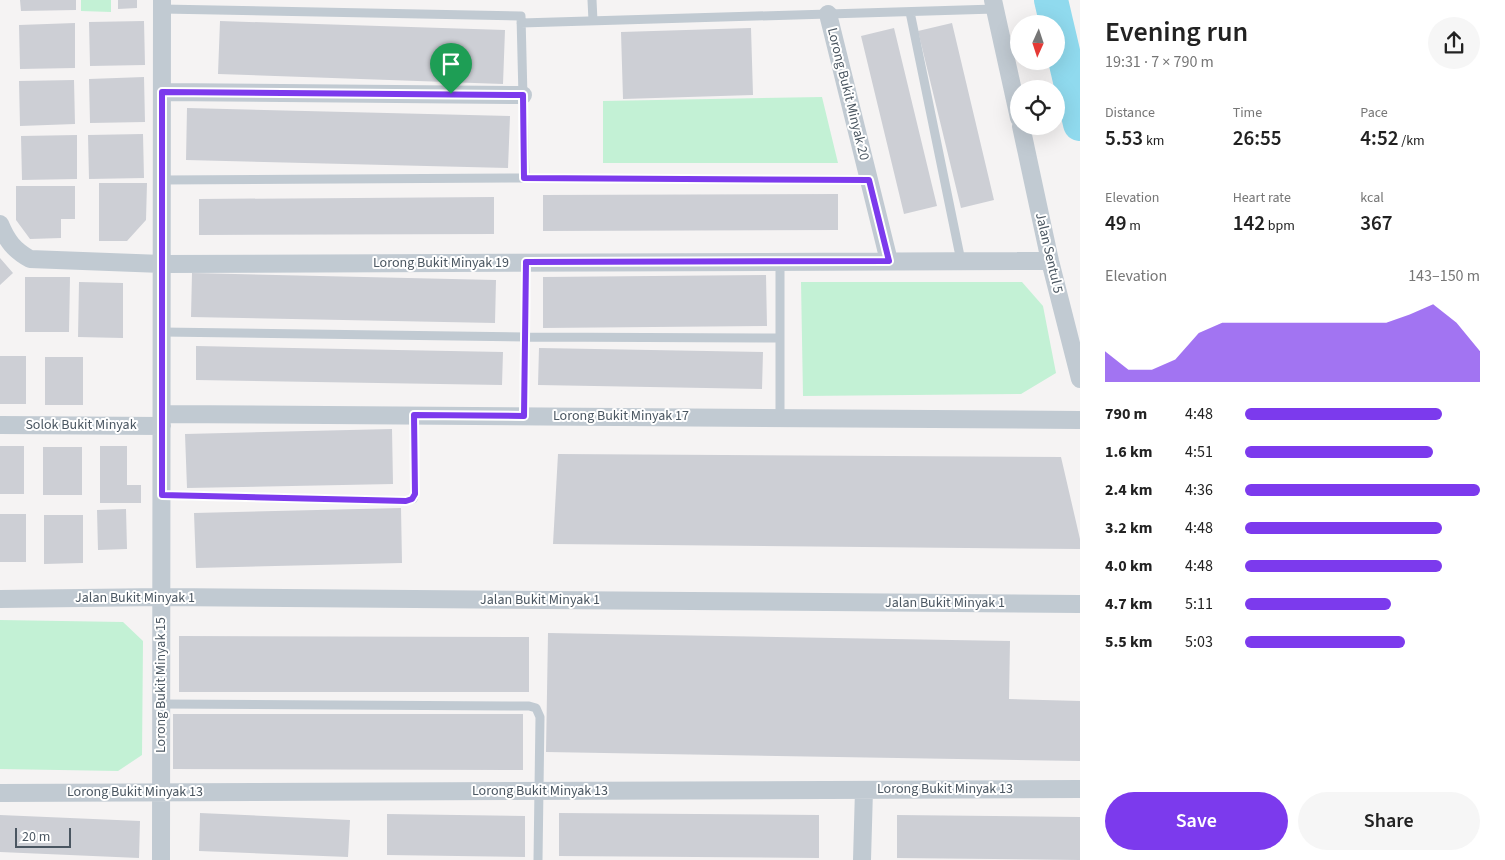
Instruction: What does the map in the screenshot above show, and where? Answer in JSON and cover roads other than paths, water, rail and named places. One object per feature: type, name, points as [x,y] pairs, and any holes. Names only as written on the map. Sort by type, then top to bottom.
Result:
[{"type":"street","name":"Lorong Bukit Minyak 15","points":[[161,860],[162,5]]},
{"type":"street","points":[[994,5],[1011,80]]},
{"type":"street","name":"Lorong Bukit Minyak 20","points":[[828,14],[889,261]]},
{"type":"street","points":[[162,92],[523,95]]},
{"type":"street","name":"Jalan Sentul 5","points":[[1023,135],[1050,261],[1080,378]]},
{"type":"street","name":"Lorong Bukit Minyak 19","points":[[0,224],[6,238],[16,251],[30,259],[162,264],[1050,261]]},
{"type":"street","name":"Lorong Bukit Minyak 17","points":[[162,420],[414,415],[1080,420]]},
{"type":"street","name":"Solok Bukit Minyak","points":[[0,425],[162,420]]},
{"type":"street","name":"Jalan Bukit Minyak 1","points":[[0,600],[162,597],[1080,604]]},
{"type":"street","name":"Lorong Bukit Minyak 13","points":[[0,792],[1080,789]]},
{"type":"street","points":[[862,860],[864,790]]},
{"type":"lane","points":[[592,0],[593,21]]},
{"type":"lane","points":[[162,5],[521,16],[524,178]]},
{"type":"lane","points":[[521,23],[910,12],[994,5]]},
{"type":"lane","points":[[910,12],[961,261]]},
{"type":"lane","points":[[162,180],[524,178],[869,180]]},
{"type":"lane","points":[[524,416],[526,262]]},
{"type":"lane","points":[[780,262],[780,417]]},
{"type":"lane","points":[[162,332],[526,338],[780,338]]},
{"type":"lane","points":[[162,495],[406,501],[412,499],[415,494],[414,415]]},
{"type":"lane","points":[[162,704],[529,706],[536,708],[540,717],[538,860]]},
{"type":"waterway","points":[[1051,0],[1080,124]]}]
